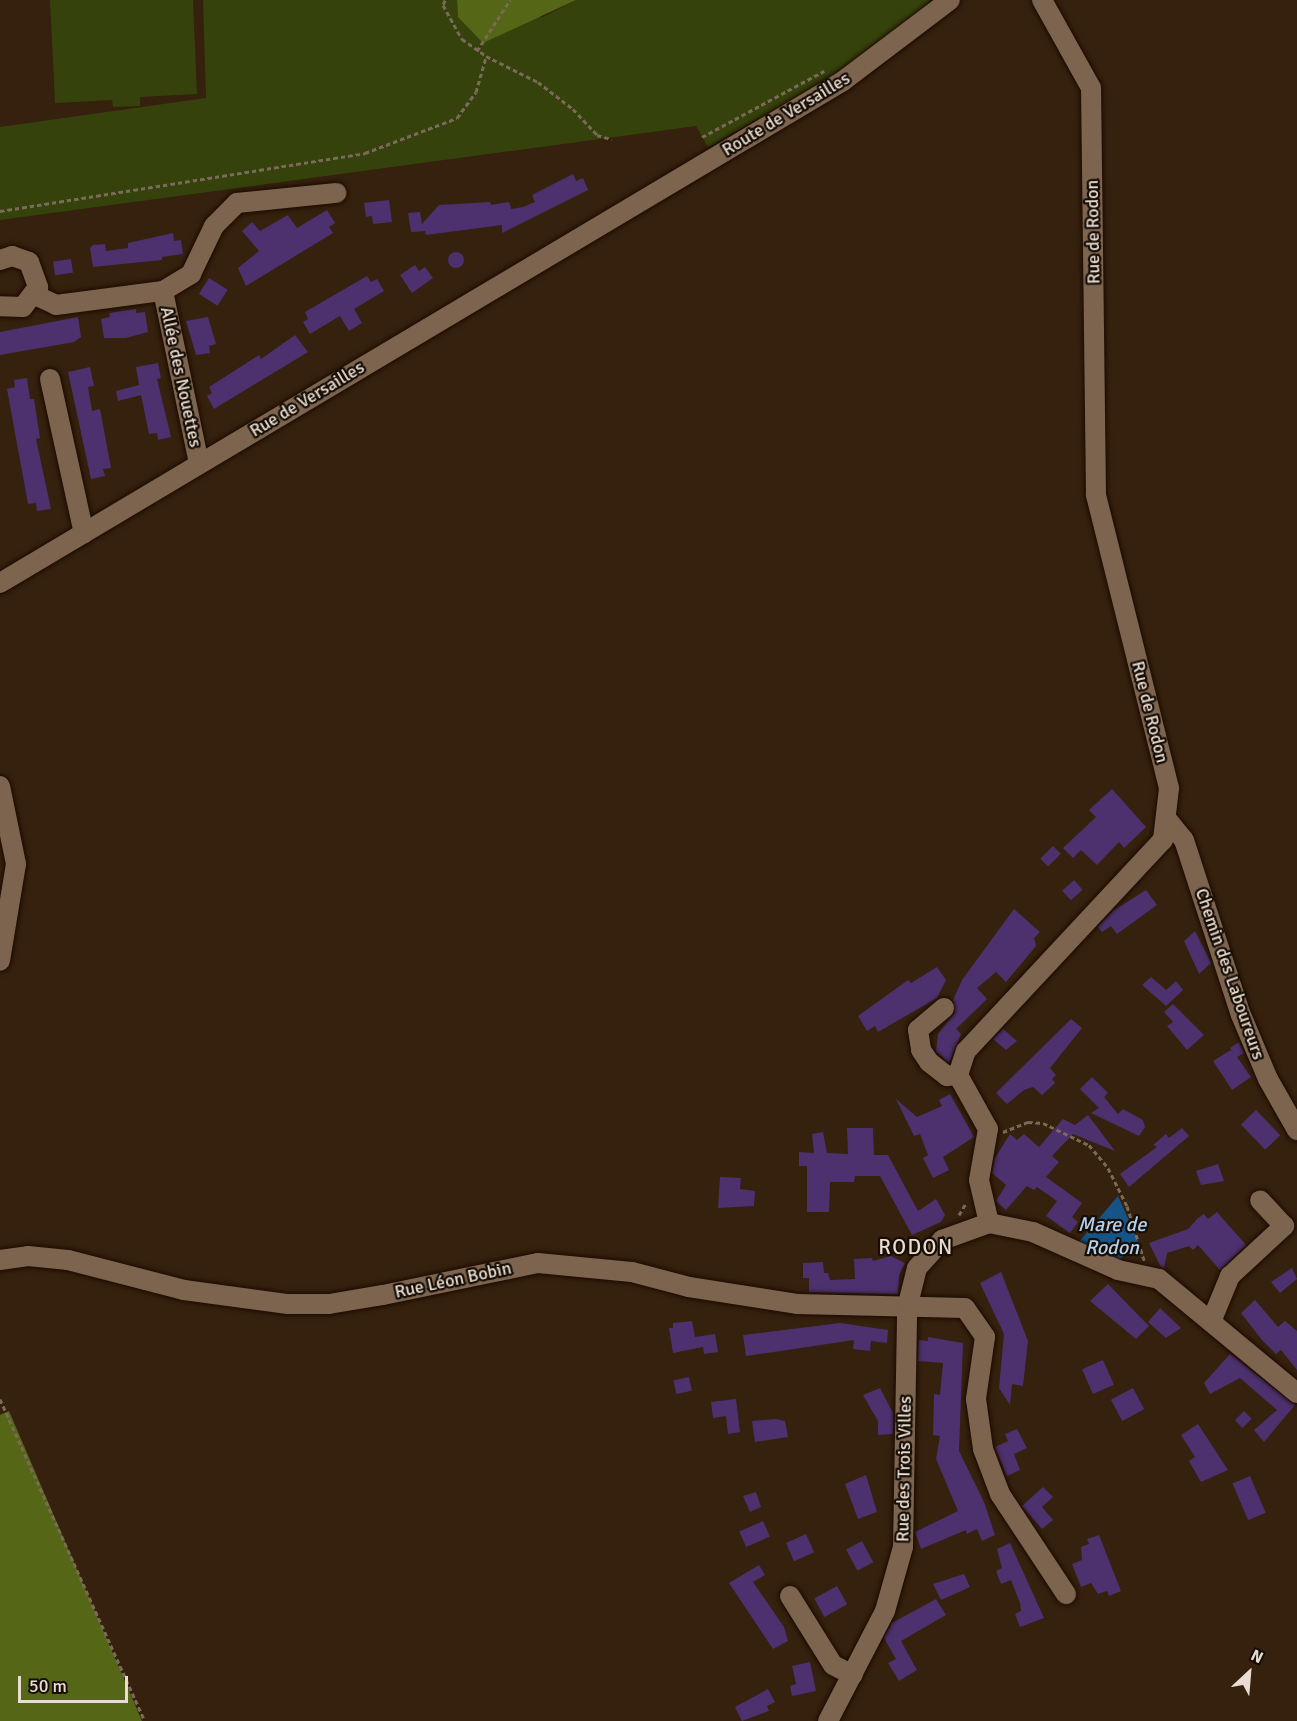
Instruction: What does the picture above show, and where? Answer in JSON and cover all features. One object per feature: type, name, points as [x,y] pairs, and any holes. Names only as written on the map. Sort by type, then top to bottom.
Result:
[{"type":"street","name":"Route de Versailles","points":[[615,217],[843,81],[950,0]]},
{"type":"street","name":"Rue de Rodon","points":[[958,1075],[966,1052],[1163,840],[1169,788],[1096,495],[1091,88],[1042,0]]},
{"type":"street","points":[[35,295],[56,305],[164,291],[191,274],[214,226],[237,203],[336,193]]},
{"type":"street","name":"Rue de Versailles","points":[[0,583],[615,217]]},
{"type":"street","points":[[0,260],[12,256],[29,262],[38,278],[35,295],[23,306],[0,306]]},
{"type":"street","name":"Allée des Nouettes","points":[[164,291],[199,463]]},
{"type":"street","points":[[50,379],[84,533]]},
{"type":"street","points":[[1,798],[16,864],[1,950]]},
{"type":"street","name":"Chemin des Laboureurs","points":[[1166,818],[1184,840],[1241,1015],[1268,1079],[1297,1130]]},
{"type":"street","points":[[944,1008],[918,1030],[921,1050],[929,1062],[947,1076],[958,1075],[988,1129],[979,1180],[989,1223]]},
{"type":"street","points":[[1211,1322],[1230,1276],[1284,1226],[1260,1200]]},
{"type":"street","points":[[907,1308],[917,1268],[946,1239],[989,1223],[1034,1232],[1118,1270],[1159,1279],[1297,1393]]},
{"type":"street","name":"Rue Léon Bobin","points":[[0,1260],[28,1256],[68,1260],[184,1290],[288,1304],[329,1304],[538,1263],[632,1272],[689,1287],[797,1304],[964,1308],[986,1337],[976,1399],[983,1449],[1000,1494],[1066,1594]]},
{"type":"street","name":"Rue des Trois Villes","points":[[828,1721],[885,1611],[903,1547],[907,1308]]},
{"type":"street","points":[[790,1596],[833,1665],[853,1675]]},
{"type":"path","points":[[445,0],[443,4],[462,39],[477,51],[538,82],[573,109],[597,135],[611,139]]},
{"type":"path","points":[[477,51],[510,0]]},
{"type":"path","points":[[0,211],[365,153],[457,118],[476,92],[486,56]]},
{"type":"path","points":[[702,137],[828,69]]},
{"type":"path","points":[[988,1138],[1028,1122],[1043,1123],[1089,1145],[1098,1154],[1127,1206],[1144,1258],[1144,1276]]},
{"type":"path","points":[[946,1239],[979,1180]]},
{"type":"path","points":[[0,1399],[145,1721]]},
{"type":"green space","points":[[50,0],[193,0],[197,94],[140,97],[140,106],[113,107],[112,100],[55,103]]},
{"type":"green space","points":[[203,0],[457,0],[458,17],[543,17],[576,0],[931,0],[864,59],[708,147],[696,126],[0,220],[0,127],[206,98]]},
{"type":"green space","points":[[457,0],[576,0],[483,43],[458,17]]},
{"type":"green space","points":[[9,1411],[142,1721],[0,1721],[0,1415]]},
{"type":"water","name":"Mare de Rodon","points":[[1118,1196],[1139,1243],[1117,1262],[1078,1243]]},
{"type":"building","points":[[573,174],[576,181],[583,178],[588,190],[502,233],[502,225],[426,235],[425,231],[411,232],[408,213],[420,212],[422,224],[439,205],[490,202],[491,205],[509,202],[511,209],[523,207],[535,202],[532,195]]},
{"type":"building","points":[[389,200],[392,222],[373,224],[372,216],[366,217],[364,203]]},
{"type":"building","points":[[327,210],[335,223],[329,227],[333,233],[246,286],[238,268],[259,251],[242,231],[252,222],[260,231],[288,215],[297,228]]},
{"type":"building","points":[[173,233],[174,241],[181,240],[183,254],[162,257],[162,260],[93,267],[90,248],[93,245],[105,244],[106,251],[128,248],[128,243]]},
{"type":"building","points":[[456,252],[462,254],[464,260],[462,266],[456,268],[450,266],[448,260],[450,254]]},
{"type":"building","points":[[71,259],[73,273],[55,275],[53,262]]},
{"type":"building","points":[[415,265],[419,271],[425,267],[433,278],[412,293],[400,275]]},
{"type":"building","points":[[367,276],[371,282],[377,279],[384,291],[354,309],[362,323],[349,331],[340,316],[310,334],[303,322],[308,319],[305,312]]},
{"type":"building","points":[[209,278],[228,290],[218,306],[199,294]]},
{"type":"building","points":[[136,309],[136,313],[145,312],[148,332],[126,338],[104,338],[101,319],[110,317],[109,313]]},
{"type":"building","points":[[78,317],[81,337],[74,342],[0,355],[0,332]]},
{"type":"building","points":[[208,317],[216,344],[209,346],[210,353],[196,355],[186,321]]},
{"type":"building","points":[[295,335],[308,352],[214,409],[207,396],[212,393],[209,387],[259,355],[261,359]]},
{"type":"building","points":[[158,363],[161,378],[157,379],[171,437],[158,440],[157,433],[149,434],[141,395],[118,401],[116,391],[139,385],[136,367]]},
{"type":"building","points":[[90,367],[94,386],[88,387],[92,411],[100,409],[111,468],[103,469],[105,476],[91,479],[68,372]]},
{"type":"building","points":[[27,378],[30,399],[34,399],[40,438],[36,439],[51,509],[37,511],[36,503],[28,504],[7,389],[15,387],[14,380]]},
{"type":"building","points":[[1112,789],[1146,827],[1124,848],[1119,842],[1097,865],[1081,850],[1073,858],[1063,848],[1096,817],[1089,810]]},
{"type":"building","points":[[1053,846],[1061,854],[1048,867],[1040,859]]},
{"type":"building","points":[[1074,880],[1083,890],[1071,900],[1062,891]]},
{"type":"building","points":[[1146,890],[1157,905],[1117,934],[1111,926],[1102,932],[1098,927],[1113,911]]},
{"type":"building","points":[[1014,909],[1040,932],[1034,938],[1036,946],[1006,982],[996,972],[977,988],[987,999],[956,1029],[961,1034],[949,1063],[936,1051],[938,1034],[955,1013],[953,1000],[962,980]]},
{"type":"building","points":[[1195,931],[1211,963],[1199,974],[1184,941]]},
{"type":"building","points":[[937,967],[946,980],[937,998],[878,1032],[875,1026],[867,1031],[858,1016],[908,980],[911,983]]},
{"type":"building","points":[[1151,977],[1166,990],[1176,981],[1183,990],[1166,1006],[1142,985]]},
{"type":"building","points":[[1173,1004],[1204,1035],[1187,1050],[1167,1026],[1173,1022],[1164,1012]]},
{"type":"building","points":[[1071,1019],[1082,1028],[1050,1068],[1056,1075],[1052,1079],[1055,1083],[1042,1095],[1033,1087],[1024,1090],[1007,1104],[996,1093]]},
{"type":"building","points":[[1003,1029],[1017,1041],[1006,1050],[993,1039]]},
{"type":"building","points":[[1239,1042],[1244,1053],[1237,1057],[1251,1077],[1232,1090],[1213,1061],[1231,1050],[1234,1054],[1230,1048]]},
{"type":"building","points":[[1092,1077],[1108,1093],[1104,1097],[1118,1114],[1123,1109],[1143,1120],[1145,1127],[1139,1136],[1091,1113],[1099,1108],[1080,1089]]},
{"type":"building","points":[[950,1094],[974,1137],[943,1157],[949,1170],[933,1178],[923,1158],[928,1155],[920,1134],[914,1136],[896,1099],[917,1117],[942,1106],[939,1100]]},
{"type":"building","points":[[1256,1110],[1280,1135],[1265,1150],[1241,1125]]},
{"type":"building","points":[[1088,1115],[1115,1151],[1073,1134],[1052,1156],[1059,1162],[1046,1177],[1082,1203],[1072,1217],[1078,1222],[1070,1233],[1046,1216],[1057,1201],[1037,1187],[1034,1190],[1027,1186],[1006,1210],[996,1201],[1006,1185],[992,1173],[995,1158],[1010,1134],[1017,1140],[1024,1134],[1039,1147],[1063,1119],[1075,1125]]},
{"type":"building","points":[[847,1128],[873,1128],[874,1155],[888,1155],[918,1211],[936,1199],[945,1215],[941,1222],[912,1235],[880,1176],[855,1176],[854,1182],[830,1182],[829,1212],[807,1212],[807,1166],[799,1166],[799,1152],[814,1153],[812,1134],[823,1132],[827,1153],[848,1154]]},
{"type":"building","points":[[1182,1128],[1189,1136],[1129,1187],[1120,1174],[1157,1147],[1153,1145],[1166,1134],[1169,1138]]},
{"type":"building","points":[[1218,1164],[1224,1181],[1201,1185],[1196,1171]]},
{"type":"building","points":[[720,1177],[741,1178],[740,1189],[755,1191],[754,1206],[718,1208]]},
{"type":"building","points":[[1217,1212],[1246,1245],[1220,1270],[1198,1245],[1193,1250],[1189,1246],[1167,1253],[1164,1268],[1161,1267],[1149,1243],[1188,1229],[1204,1214],[1208,1219]]},
{"type":"building","points":[[891,1256],[905,1263],[899,1275],[898,1294],[809,1292],[809,1278],[803,1278],[803,1263],[823,1262],[824,1273],[828,1273],[830,1280],[855,1279],[854,1259],[872,1258],[873,1261]]},
{"type":"building","points":[[1292,1268],[1297,1279],[1280,1293],[1271,1282]]},
{"type":"building","points":[[1001,1272],[1028,1341],[1023,1386],[1012,1384],[1010,1405],[999,1388],[1004,1334],[980,1283]]},
{"type":"building","points":[[1108,1284],[1149,1326],[1136,1339],[1090,1301]]},
{"type":"building","points":[[1255,1300],[1278,1327],[1285,1321],[1297,1331],[1297,1370],[1281,1350],[1276,1354],[1262,1340],[1241,1313]]},
{"type":"building","points":[[1160,1308],[1181,1328],[1166,1338],[1148,1322]]},
{"type":"building","points":[[692,1321],[695,1337],[715,1334],[718,1352],[704,1354],[703,1347],[673,1353],[669,1328],[673,1328],[673,1323]]},
{"type":"building","points":[[840,1323],[888,1330],[887,1343],[871,1341],[870,1351],[853,1349],[854,1340],[746,1356],[743,1335]]},
{"type":"building","points":[[928,1337],[963,1343],[959,1451],[984,1502],[995,1535],[982,1541],[977,1529],[967,1534],[966,1530],[921,1549],[915,1532],[958,1511],[936,1459],[940,1436],[933,1435],[934,1394],[940,1395],[943,1363],[918,1361],[919,1340],[928,1341]]},
{"type":"building","points":[[1230,1354],[1295,1405],[1264,1442],[1254,1430],[1277,1410],[1240,1378],[1210,1394],[1204,1383]]},
{"type":"building","points":[[1103,1360],[1114,1385],[1093,1394],[1082,1369]]},
{"type":"building","points":[[689,1377],[692,1391],[676,1394],[673,1380]]},
{"type":"building","points":[[880,1388],[893,1413],[893,1434],[878,1435],[878,1421],[863,1395]]},
{"type":"building","points":[[1133,1388],[1144,1409],[1122,1421],[1111,1400]]},
{"type":"building","points":[[736,1399],[740,1432],[728,1434],[726,1416],[713,1418],[711,1402]]},
{"type":"building","points":[[1244,1411],[1252,1419],[1243,1428],[1235,1420]]},
{"type":"building","points":[[776,1419],[785,1421],[788,1437],[755,1442],[752,1421]]},
{"type":"building","points":[[1198,1424],[1228,1470],[1201,1482],[1189,1461],[1195,1457],[1181,1435]]},
{"type":"building","points":[[1017,1429],[1027,1448],[1014,1454],[1020,1470],[1007,1476],[995,1447],[1008,1441],[1005,1434]]},
{"type":"building","points":[[866,1475],[877,1512],[858,1519],[845,1484]]},
{"type":"building","points":[[1250,1476],[1266,1513],[1248,1520],[1233,1483]]},
{"type":"building","points":[[1043,1487],[1053,1497],[1042,1507],[1053,1520],[1042,1529],[1022,1506]]},
{"type":"building","points":[[756,1492],[761,1507],[750,1512],[743,1496]]},
{"type":"building","points":[[763,1521],[770,1537],[746,1547],[739,1532]]},
{"type":"building","points":[[806,1534],[814,1552],[794,1561],[786,1543]]},
{"type":"building","points":[[1099,1535],[1121,1591],[1109,1596],[1107,1591],[1098,1594],[1091,1583],[1081,1587],[1072,1564],[1082,1560],[1081,1547],[1089,1544],[1087,1539]]},
{"type":"building","points":[[862,1541],[873,1562],[857,1571],[846,1549]]},
{"type":"building","points":[[1010,1543],[1044,1618],[1020,1627],[1015,1614],[1021,1611],[1020,1603],[1011,1580],[1001,1584],[996,1571],[1002,1568],[997,1549]]},
{"type":"building","points":[[759,1565],[765,1575],[753,1582],[784,1627],[788,1641],[773,1649],[729,1583]]},
{"type":"building","points":[[964,1574],[970,1587],[941,1600],[933,1584]]},
{"type":"building","points":[[837,1586],[847,1604],[824,1617],[814,1599]]},
{"type":"building","points":[[936,1599],[946,1615],[901,1641],[917,1670],[899,1681],[888,1663],[896,1659],[884,1638],[892,1623]]},
{"type":"building","points":[[810,1662],[816,1691],[792,1696],[790,1686],[796,1684],[792,1666]]},
{"type":"building","points":[[768,1689],[775,1702],[767,1706],[769,1711],[742,1721],[735,1707]]},
{"type":"district","name":"RODON","points":[[916,1247]]}]
